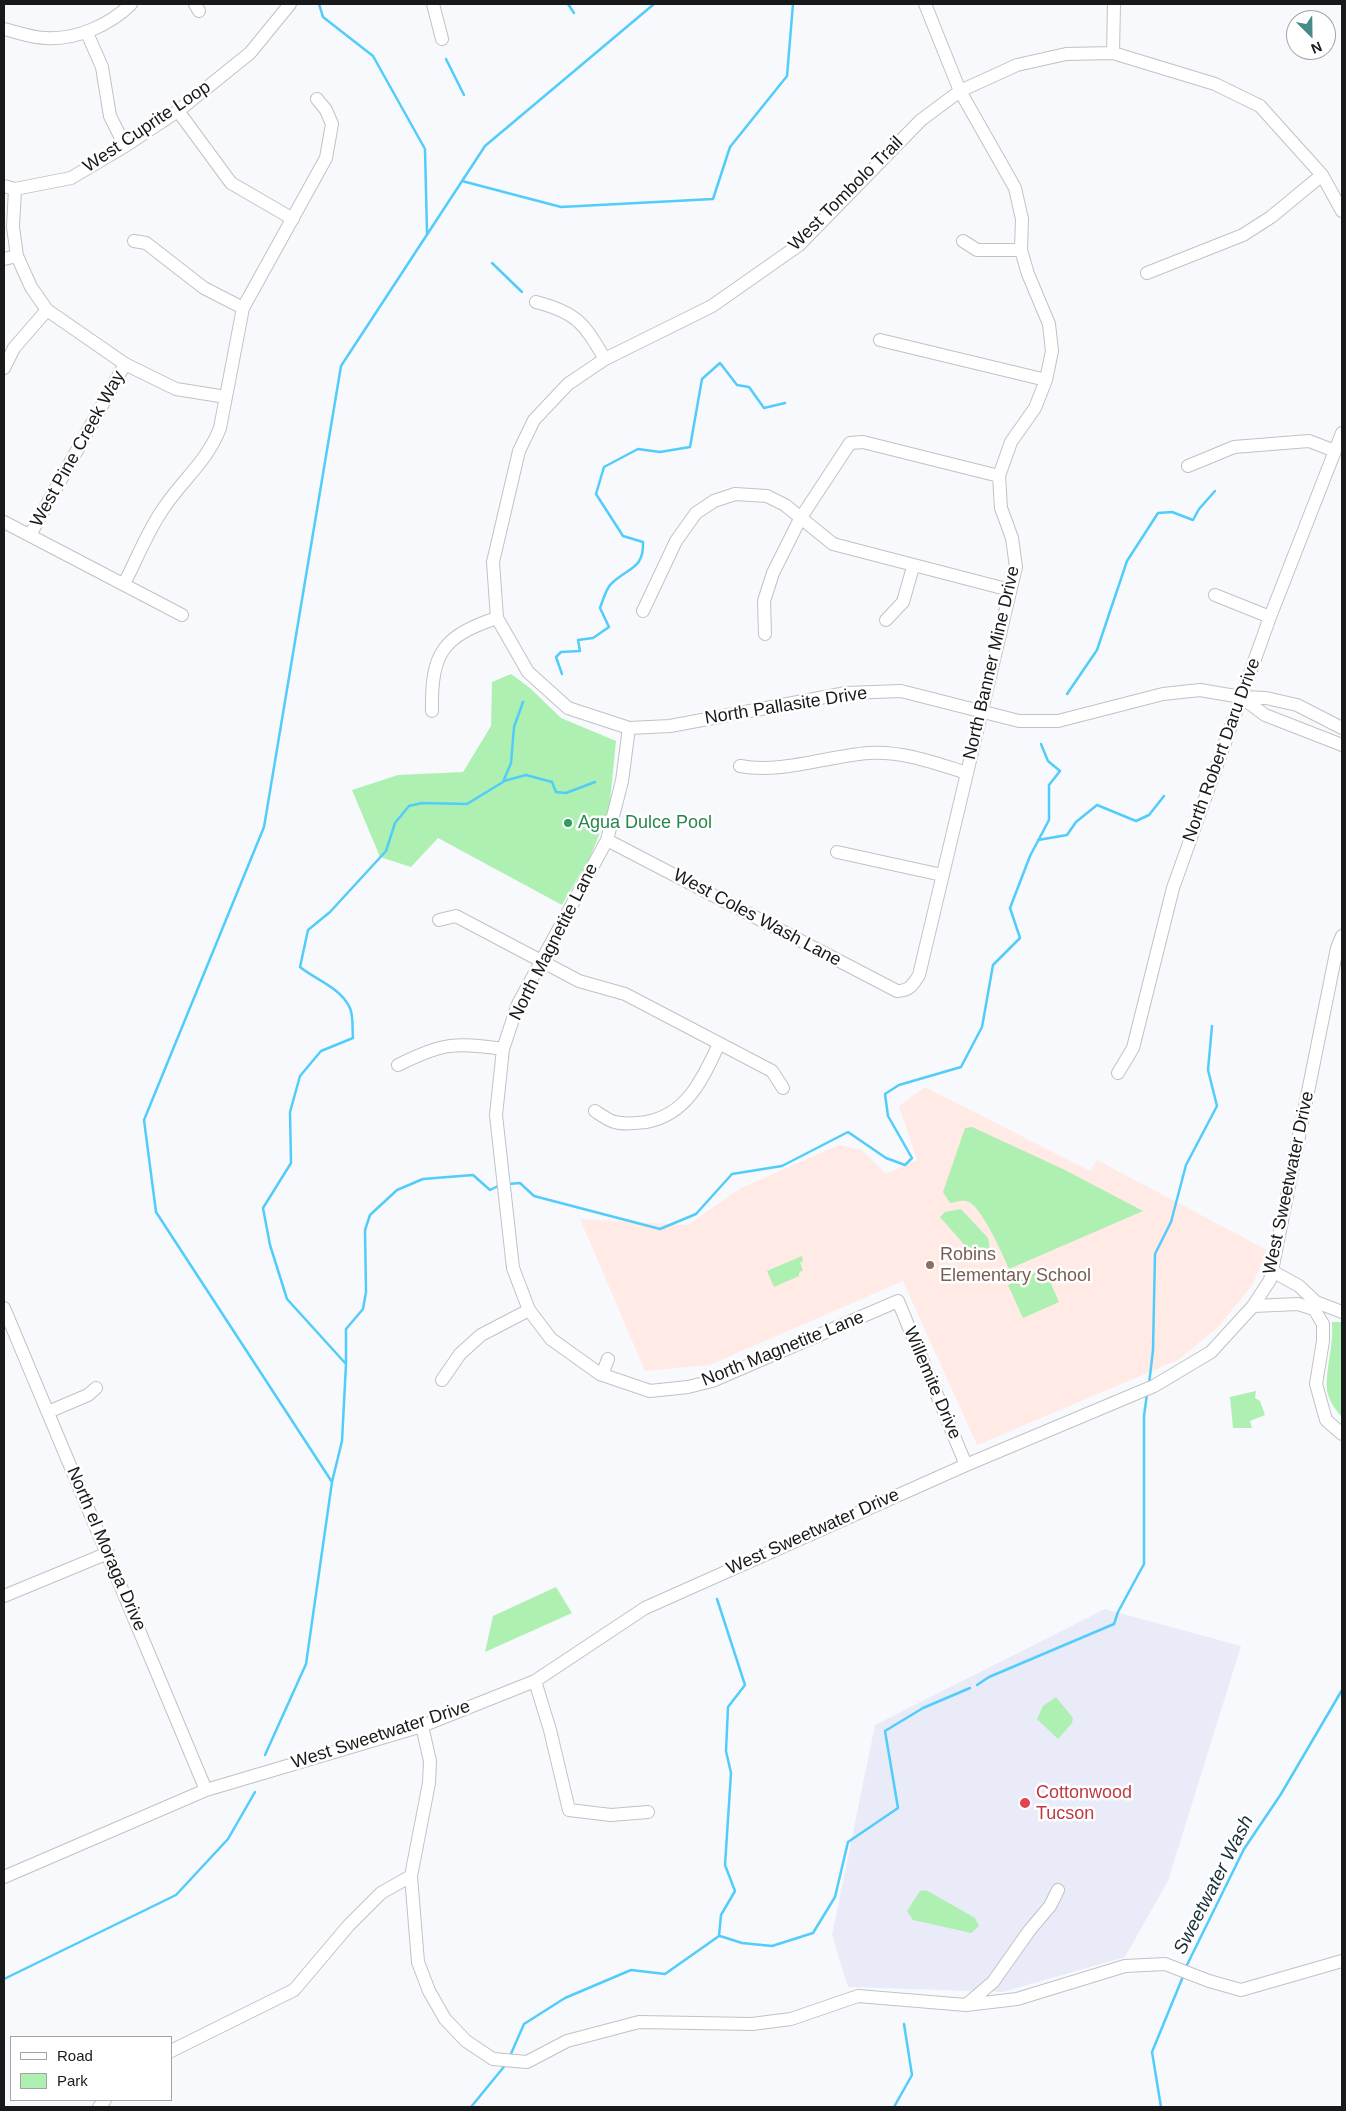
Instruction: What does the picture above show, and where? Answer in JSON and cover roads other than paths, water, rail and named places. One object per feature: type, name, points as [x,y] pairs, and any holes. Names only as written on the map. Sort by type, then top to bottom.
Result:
[{"type":"street","points":[[4,29],[46,39],[87,33],[106,23],[131,4]]},
{"type":"street","name":"West Cuprite Loop","points":[[9,188],[71,178],[125,146],[178,111],[250,53],[290,4]]},
{"type":"street","points":[[433,4],[442,39]]},
{"type":"street","name":"North Banner Mine Drive","points":[[909,992],[919,975],[1016,567],[1012,538],[1001,508],[999,476],[1011,442],[1035,408],[1046,380],[1052,351],[1049,324],[1021,250],[1022,219],[1015,188],[960,91],[925,4]]},
{"type":"street","points":[[1113,53],[1114,4]]},
{"type":"street","points":[[87,33],[102,67],[110,116],[125,146]]},
{"type":"street","name":"West Tombolo Trail","points":[[628,728],[568,708],[528,672],[497,618],[493,562],[519,451],[534,420],[568,384],[605,359],[712,306],[799,245],[921,120],[960,91],[1017,65],[1066,54],[1113,53],[1214,84],[1260,106],[1322,175]]},
{"type":"street","points":[[124,584],[162,509],[204,460],[214,444],[220,428],[243,308],[326,158],[332,124],[326,110],[317,99]]},
{"type":"street","points":[[178,111],[231,182],[292,219]]},
{"type":"street","points":[[1147,273],[1243,235],[1271,217],[1322,175],[1342,211]]},
{"type":"street","points":[[9,188],[17,256],[31,287],[47,310],[125,364],[176,389],[226,397]]},
{"type":"street","points":[[134,241],[146,243],[204,288],[243,308]]},
{"type":"street","points":[[963,241],[976,250],[1021,250]]},
{"type":"street","points":[[4,259],[17,256]]},
{"type":"street","points":[[536,302],[558,308],[584,326],[605,359]]},
{"type":"street","points":[[4,368],[14,348],[47,310]]},
{"type":"street","points":[[880,340],[1046,380]]},
{"type":"street","name":"West Pine Creek Way","points":[[30,534],[125,364]]},
{"type":"street","name":"North Robert Daru Drive","points":[[1118,1072],[1133,1048],[1173,888],[1270,617],[1342,433]]},
{"type":"street","points":[[1188,466],[1234,447],[1309,441],[1335,451]]},
{"type":"street","points":[[765,634],[764,602],[773,573],[800,519],[850,443],[863,442],[999,476]]},
{"type":"street","points":[[643,610],[676,541],[696,514],[714,501],[734,494],[767,496],[785,504],[800,519],[833,544],[913,567],[1010,590]]},
{"type":"street","points":[[4,522],[182,615]]},
{"type":"street","points":[[886,620],[903,602],[913,567]]},
{"type":"street","points":[[1215,595],[1270,617]]},
{"type":"street","points":[[432,711],[432,680],[436,662],[449,642],[471,626],[497,618]]},
{"type":"street","name":"North Pallasite Drive","points":[[628,728],[670,726],[846,693],[901,691],[1019,720],[1058,721],[1163,694],[1200,690],[1242,697],[1266,698],[1297,705],[1342,728]]},
{"type":"street","points":[[1242,697],[1265,715],[1342,745]]},
{"type":"street","name":"North Magnetite Lane","points":[[628,728],[622,782],[607,840],[518,1004],[503,1049],[496,1115],[513,1268],[529,1310],[552,1339],[586,1365],[602,1374],[650,1391],[688,1387],[712,1381],[898,1301]]},
{"type":"street","points":[[740,766],[760,770],[872,753],[912,756],[967,773]]},
{"type":"street","name":"West Coles Wash Lane","points":[[607,840],[897,991],[909,992]]},
{"type":"street","points":[[837,852],[942,875]]},
{"type":"street","points":[[438,920],[456,916],[579,981],[625,994],[772,1071],[783,1088]]},
{"type":"street","name":"West Sweetwater Drive","points":[[4,1877],[206,1790],[422,1726],[534,1681],[645,1608],[966,1466],[1154,1386],[1211,1352],[1253,1306],[1270,1280],[1337,948],[1342,936]]},
{"type":"street","points":[[398,1065],[432,1048],[464,1044],[503,1049]]},
{"type":"street","points":[[595,1111],[616,1122],[638,1123],[654,1120],[671,1112],[688,1100],[701,1082],[719,1044]]},
{"type":"street","points":[[1272,1271],[1299,1286],[1316,1302],[1342,1312]]},
{"type":"street","name":"Willemite Drive","points":[[898,1301],[966,1466]]},
{"type":"street","points":[[1253,1306],[1298,1304],[1314,1309],[1323,1324],[1323,1340],[1316,1384],[1326,1420],[1342,1434]]},
{"type":"street","name":"North el Moraga Drive","points":[[4,1308],[206,1790]]},
{"type":"street","points":[[442,1380],[460,1354],[481,1335],[529,1310]]},
{"type":"street","points":[[602,1374],[608,1359]]},
{"type":"street","points":[[48,1412],[88,1396],[96,1388]]},
{"type":"street","name":"North el Moraga Drive","points":[[4,1596],[108,1553]]},
{"type":"street","points":[[534,1681],[550,1730],[569,1810],[611,1815],[648,1812]]},
{"type":"street","points":[[422,1726],[430,1761],[429,1783],[411,1876],[418,1962],[429,1991],[445,2019],[466,2042],[493,2059],[527,2062],[566,2041],[639,2022],[752,2024],[791,2019],[858,1996],[966,2005],[1017,1999],[1125,1966],[1165,1964],[1209,1981],[1241,1990],[1342,1961]]},
{"type":"street","points":[[172,2051],[294,1990],[355,1918],[381,1893],[411,1876]]},
{"type":"street","points":[[966,2005],[993,1982],[1029,1931],[1050,1906],[1058,1890]]},
{"type":"waterway","points":[[319,4],[323,17],[373,56],[425,149],[427,233]]},
{"type":"waterway","points":[[568,4],[574,13]]},
{"type":"waterway","points":[[265,1755],[306,1664],[332,1482],[156,1212],[144,1120],[264,827],[341,366],[485,146],[654,4]]},
{"type":"waterway","points":[[462,181],[561,207],[713,199],[730,147],[787,76],[793,4]]},
{"type":"waterway","points":[[446,59],[464,95]]},
{"type":"waterway","points":[[492,263],[522,292]]},
{"type":"waterway","points":[[562,674],[556,657],[561,652],[580,651],[578,640],[593,638],[609,627],[600,608],[606,591],[612,583],[638,563],[643,551],[643,542],[623,536],[596,494],[604,467],[638,449],[660,452],[690,447],[702,379],[720,363],[737,385],[749,387],[764,408],[785,403]]},
{"type":"waterway","points":[[1067,694],[1097,650],[1127,561],[1158,513],[1172,512],[1193,520],[1199,509],[1215,491]]},
{"type":"waterway","points":[[332,1482],[342,1441],[346,1364],[287,1299],[270,1245],[263,1208],[291,1163],[290,1112],[300,1076],[321,1051],[353,1038],[352,1013],[345,999],[300,967],[308,930],[330,912],[386,851],[395,823],[409,806],[422,803],[467,804],[503,782],[511,763],[514,727],[523,702]]},
{"type":"waterway","points":[[508,1184],[520,1183],[534,1196],[660,1229],[696,1214],[732,1174],[782,1166],[848,1132],[886,1158],[905,1165],[912,1158],[888,1116],[885,1094],[899,1085],[961,1067],[982,1027],[993,965],[1020,938],[1010,908],[1030,856],[1049,820],[1049,785],[1060,771],[1048,761],[1041,744]]},
{"type":"waterway","points":[[504,781],[526,775],[552,782],[556,792],[566,793],[595,782]]},
{"type":"waterway","points":[[1038,840],[1067,835],[1076,822],[1097,805],[1136,821],[1149,815],[1164,796]]},
{"type":"waterway","points":[[1149,1384],[1153,1350],[1155,1254],[1171,1222],[1186,1165],[1217,1106],[1208,1070],[1212,1026]]},
{"type":"waterway","points":[[346,1364],[346,1329],[363,1309],[366,1292],[365,1230],[370,1215],[397,1190],[423,1179],[473,1175],[490,1190],[500,1185]]},
{"type":"waterway","points":[[977,1685],[989,1677],[1114,1624],[1118,1612],[1144,1564],[1144,1416],[1147,1394]]},
{"type":"waterway","points":[[510,2056],[524,2024],[565,1998],[631,1970],[665,1974],[719,1936],[721,1915],[735,1891],[725,1865],[731,1773],[726,1751],[728,1707],[745,1685],[717,1599]]},
{"type":"waterway","points":[[720,1936],[742,1943],[772,1946],[813,1933],[835,1897],[848,1842],[898,1808],[885,1731],[923,1708],[970,1688]]},
{"type":"waterway","name":"Sweetwater Wash","points":[[1186,1967],[1244,1849],[1281,1794],[1342,1690]]},
{"type":"waterway","points":[[4,1979],[176,1895],[228,1839],[255,1792]]},
{"type":"waterway","name":"Sweetwater Wash","points":[[1161,2107],[1152,2052],[1184,1974]]},
{"type":"waterway","points":[[894,2107],[912,2075],[904,2024]]},
{"type":"waterway","points":[[471,2107],[507,2063]]},
{"type":"place","name":"Agua Dulce Pool","points":[[568,823]]},
{"type":"place","name":"Robins Elementary School","points":[[930,1265]]},
{"type":"place","name":"Cottonwood Tucson","points":[[1025,1803]]}]
